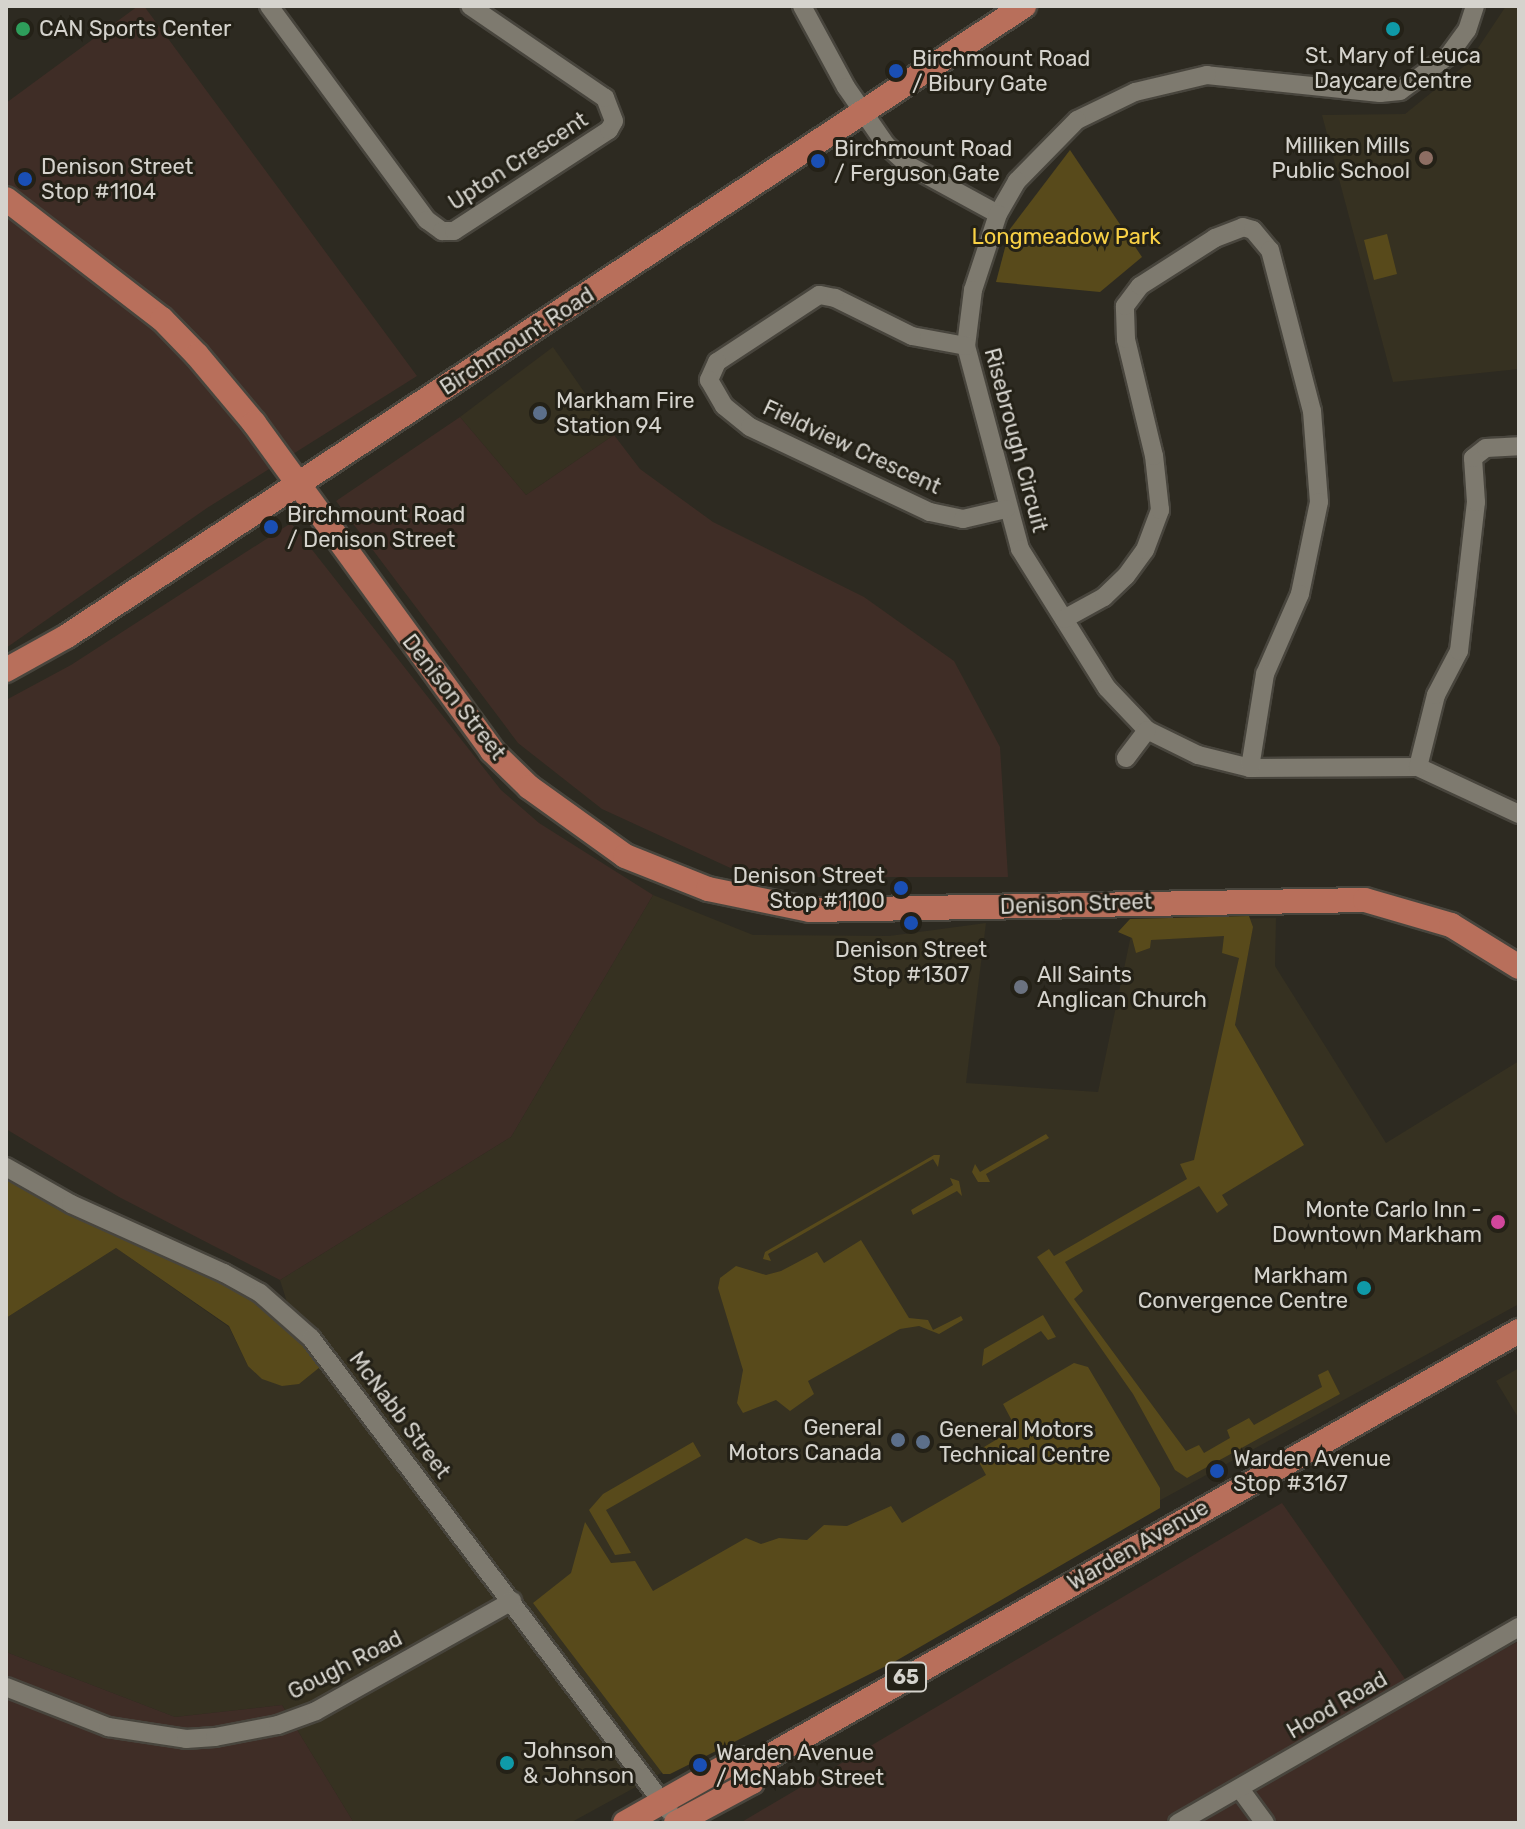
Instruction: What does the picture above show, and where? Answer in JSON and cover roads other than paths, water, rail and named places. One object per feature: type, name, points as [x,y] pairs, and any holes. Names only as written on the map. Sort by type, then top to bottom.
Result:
[{"type":"main road","name":"Birchmount Road","points":[[6,670],[54,645],[297,481],[1024,6]]},
{"type":"main road","name":"Denison Street","points":[[6,199],[162,319],[227,388],[492,751],[589,833],[664,874],[762,903],[833,911],[1300,897],[1365,900],[1451,925],[1519,967]]},
{"type":"main road","name":"Warden Avenue","points":[[625,1823],[673,1818],[752,1782],[759,1762],[1519,1331]]},
{"type":"street","name":"Upton Crescent","points":[[269,6],[427,220],[442,231],[454,231],[609,130],[614,121],[605,98],[470,6]]},
{"type":"street","points":[[802,6],[864,113],[908,165],[998,214]]},
{"type":"street","name":"Risebrough Circuit","points":[[1475,6],[1467,30],[1448,56],[1400,91],[1380,93],[1207,75],[1174,80],[1105,104],[1051,142],[1017,181],[998,214],[973,290],[966,346],[1006,509],[1020,549],[1107,688],[1147,730],[1198,755],[1250,768],[1394,763],[1418,767],[1519,814]]},
{"type":"street","points":[[1064,619],[1104,597],[1126,576],[1145,550],[1160,510],[1151,440],[1126,339],[1125,306],[1140,286],[1215,238],[1243,227],[1253,230],[1270,250],[1309,398],[1319,502],[1300,594],[1265,674],[1250,768]]},
{"type":"street","name":"Fieldview Crescent","points":[[966,346],[912,336],[835,298],[819,295],[717,362],[709,380],[724,406],[750,427],[930,512],[963,519],[1006,509]]},
{"type":"street","points":[[1418,767],[1436,695],[1459,651],[1476,502],[1473,458],[1486,448],[1519,446]]},
{"type":"street","points":[[1126,758],[1147,730]]},
{"type":"street","name":"McNabb Street","points":[[6,1167],[71,1204],[224,1273],[283,1312],[336,1370],[673,1818]]},
{"type":"street","name":"Gough Road","points":[[6,1687],[108,1727],[181,1738],[215,1737],[278,1725],[316,1711],[512,1601]]},
{"type":"street","name":"Hood Road","points":[[1178,1823],[1519,1627]]},
{"type":"street","points":[[1240,1789],[1265,1823]]},
{"type":"place","name":"CAN Sports Center","points":[[23,29]]},
{"type":"place","name":"St. Mary of Leuca Daycare Centre","points":[[1393,29]]},
{"type":"place","name":"Birchmount Road / Bibury Gate","points":[[896,71]]},
{"type":"place","name":"Milliken Mills Public School","points":[[1426,158]]},
{"type":"place","name":"Birchmount Road / Ferguson Gate","points":[[818,161]]},
{"type":"place","name":"Denison Street Stop #1104","points":[[25,179]]},
{"type":"place","name":"Markham Fire Station 94","points":[[540,413]]},
{"type":"place","name":"Birchmount Road / Denison Street","points":[[271,527]]},
{"type":"place","name":"Denison Street Stop #1100","points":[[901,888]]},
{"type":"place","name":"Denison Street Stop #1307","points":[[911,923]]},
{"type":"place","name":"All Saints Anglican Church","points":[[1021,987]]},
{"type":"place","name":"Monte Carlo Inn - Downtown Markham","points":[[1498,1222]]},
{"type":"place","name":"Markham Convergence Centre","points":[[1364,1288]]},
{"type":"place","name":"General Motors Canada","points":[[898,1440]]},
{"type":"place","name":"General Motors Technical Centre","points":[[923,1442]]},
{"type":"place","name":"Warden Avenue Stop #3167","points":[[1217,1471]]},
{"type":"place","name":"Johnson & Johnson","points":[[507,1763]]},
{"type":"place","name":"Warden Avenue / McNabb Street","points":[[700,1765]]},
{"type":"park label","name":"Longmeadow Park","points":[[1066,237]]}]
